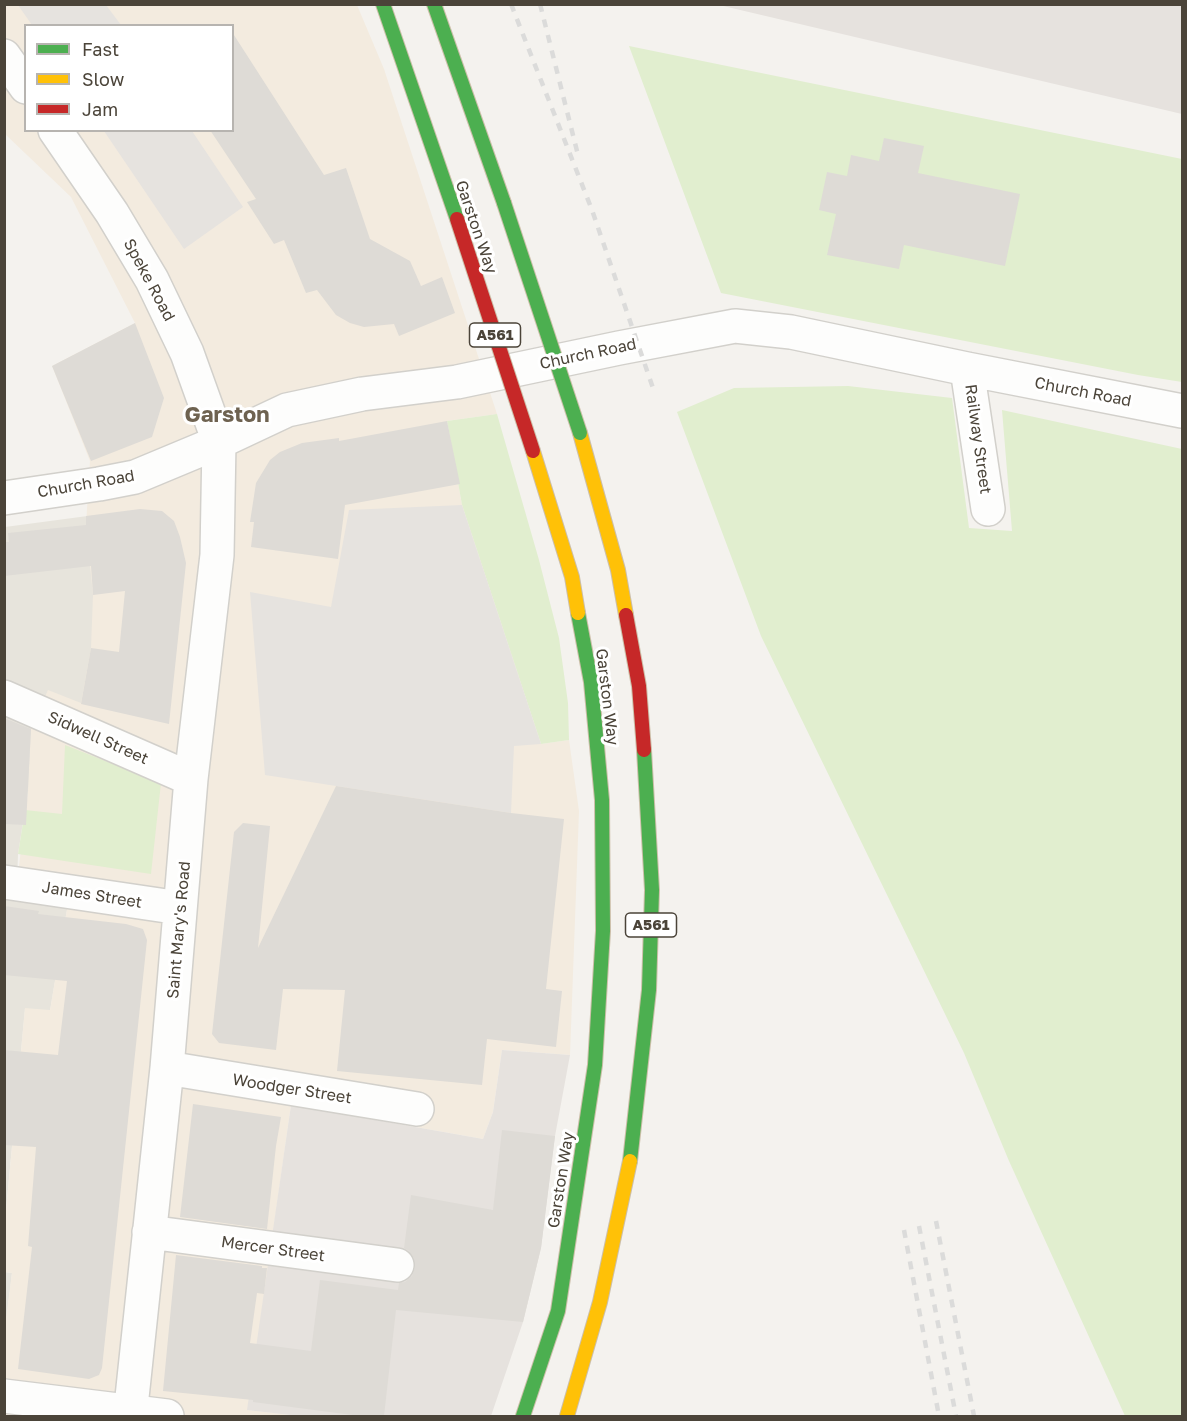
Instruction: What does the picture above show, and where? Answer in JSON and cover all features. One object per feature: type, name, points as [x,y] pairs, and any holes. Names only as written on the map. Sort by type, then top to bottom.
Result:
[{"type":"highway","name":"Garston Way","points":[[382,4],[457,219],[533,450],[572,577],[591,682],[602,800],[603,931],[595,1065],[558,1311],[523,1416]]},
{"type":"highway","name":"Garston Way","points":[[434,4],[504,203],[580,433],[618,570],[639,686],[648,792],[652,890],[649,990],[633,1149],[600,1302],[567,1416]]},
{"type":"street","points":[[4,56],[24,84]]},
{"type":"street","name":"Speke Road","points":[[57,132],[112,213],[152,280],[187,353],[219,442]]},
{"type":"street","name":"Church Road","points":[[4,498],[135,477],[219,442],[287,410],[362,394],[457,382],[735,326],[791,332],[1182,411]]},
{"type":"street","name":"Railway Street","points":[[967,369],[988,509]]},
{"type":"street","name":"Saint Mary's Road","points":[[130,1414],[167,1068],[191,779],[217,555],[219,442]]},
{"type":"street","name":"Sidwell Street","points":[[4,697],[191,779]]},
{"type":"street","name":"James Street","points":[[4,882],[180,908]]},
{"type":"street","name":"Woodger Street","points":[[167,1068],[417,1109]]},
{"type":"street","name":"Mercer Street","points":[[149,1232],[397,1266]]},
{"type":"street","points":[[4,1396],[130,1414],[167,1416]]},
{"type":"shaded area","points":[[5,5],[357,5],[384,69],[497,414],[447,421],[462,505],[541,744],[569,740],[579,811],[570,1055],[502,1050],[493,1112],[483,1139],[291,1105],[248,1410],[299,1416],[5,1416],[4,1333],[12,1273],[5,1272],[5,1221],[25,1008],[50,1010],[70,892],[17,883],[28,791],[31,727],[48,690],[81,703],[91,648],[93,595],[86,525],[90,461],[52,366],[135,323],[71,197],[5,134]]},
{"type":"shaded area","points":[[18,5],[106,5],[120,24],[31,24]]},
{"type":"shaded area","points":[[719,5],[1182,5],[1182,114]]},
{"type":"shaded area","points":[[105,132],[193,132],[243,207],[184,249]]},
{"type":"shaded area","points":[[462,505],[541,744],[514,746],[511,813],[265,775],[250,592],[331,607],[349,510]]},
{"type":"shaded area","points":[[140,509],[186,563],[28,791],[18,854],[17,883],[70,892],[50,1011],[25,1009],[5,1221],[5,527]]},
{"type":"shaded area","points":[[502,1050],[570,1055],[555,1136],[541,1248],[523,1322],[491,1416],[299,1416],[247,1410],[291,1105],[483,1139],[493,1112]]},
{"type":"shaded area","points":[[5,1272],[12,1273],[5,1333]]},
{"type":"green space","points":[[629,46],[1182,159],[1182,382],[721,293]]},
{"type":"green space","points":[[848,386],[952,398],[969,528],[1012,531],[1002,410],[1182,449],[1182,1416],[1125,1416],[1009,1161],[964,1053],[761,636],[677,412],[734,388]]},
{"type":"green space","points":[[497,414],[559,638],[568,703],[569,740],[541,744],[462,505],[447,421]]},
{"type":"green space","points":[[65,745],[161,783],[151,874],[18,854],[25,810],[62,814]]},
{"type":"building","points":[[234,35],[324,175],[346,168],[370,239],[410,261],[421,286],[442,277],[455,313],[399,336],[394,324],[364,327],[350,323],[336,315],[317,290],[306,293],[284,240],[274,244],[247,202],[256,199],[211,132],[234,132]]},
{"type":"building","points":[[884,138],[924,146],[918,173],[1020,194],[1005,266],[904,245],[899,269],[827,255],[836,214],[819,210],[827,172],[847,176],[851,155],[879,161]]},
{"type":"building","points":[[135,323],[164,398],[152,437],[91,461],[52,366]]},
{"type":"building","points":[[447,421],[460,484],[345,505],[338,559],[251,547],[254,522],[250,522],[256,483],[270,460],[280,452],[302,443],[339,438],[339,441]]},
{"type":"building","points":[[140,509],[162,511],[174,521],[186,563],[169,724],[81,704],[91,648],[119,652],[125,591],[93,595],[91,566],[4,576],[4,542],[9,542],[8,533],[86,525],[86,516]]},
{"type":"building","points":[[4,718],[31,729],[26,825],[4,824]]},
{"type":"building","points":[[336,786],[564,819],[546,989],[562,991],[556,1047],[487,1039],[482,1085],[337,1071],[345,990],[283,989],[276,1050],[219,1043],[212,1034],[234,832],[243,823],[270,826],[258,948]]},
{"type":"building","points":[[4,906],[39,911],[38,914],[126,924],[143,929],[147,940],[102,1368],[99,1375],[89,1379],[18,1369],[32,1247],[28,1246],[36,1147],[4,1145],[4,1050],[58,1055],[67,981],[4,975]]},
{"type":"building","points":[[193,1104],[281,1117],[267,1229],[180,1217]]},
{"type":"building","points":[[502,1130],[555,1136],[541,1248],[523,1322],[396,1310],[384,1416],[360,1416],[253,1402],[253,1400],[163,1391],[176,1255],[267,1268],[264,1294],[257,1293],[250,1343],[311,1351],[320,1280],[398,1290],[399,1283],[405,1282],[412,1276],[415,1268],[414,1258],[404,1248],[411,1195],[493,1210]]},
{"type":"railway","points":[[511,4],[592,210],[655,394]]},
{"type":"railway","points":[[540,4],[578,155]]},
{"type":"railway","points":[[936,1221],[974,1416]]},
{"type":"railway","points":[[919,1226],[956,1416]]},
{"type":"railway","points":[[904,1230],[939,1416]]},
{"type":"traffic: fast","points":[[383,4],[457,219]]},
{"type":"traffic: fast","points":[[434,4],[504,203]]},
{"type":"traffic: fast","points":[[504,203],[580,433]]},
{"type":"traffic: fast","points":[[523,1416],[558,1311],[595,1065],[603,931],[602,800],[591,682],[578,613]]},
{"type":"traffic: fast","points":[[630,1161],[649,990],[652,890],[644,750]]},
{"type":"traffic: slow","points":[[580,433],[618,570],[626,615]]},
{"type":"traffic: slow","points":[[533,451],[572,577],[578,613]]},
{"type":"traffic: slow","points":[[567,1416],[600,1302],[630,1161]]},
{"type":"traffic: jam","points":[[457,219],[533,451]]},
{"type":"traffic: jam","points":[[626,615],[639,686],[644,750]]},
{"type":"district","name":"Garston","points":[[227,415]]}]
